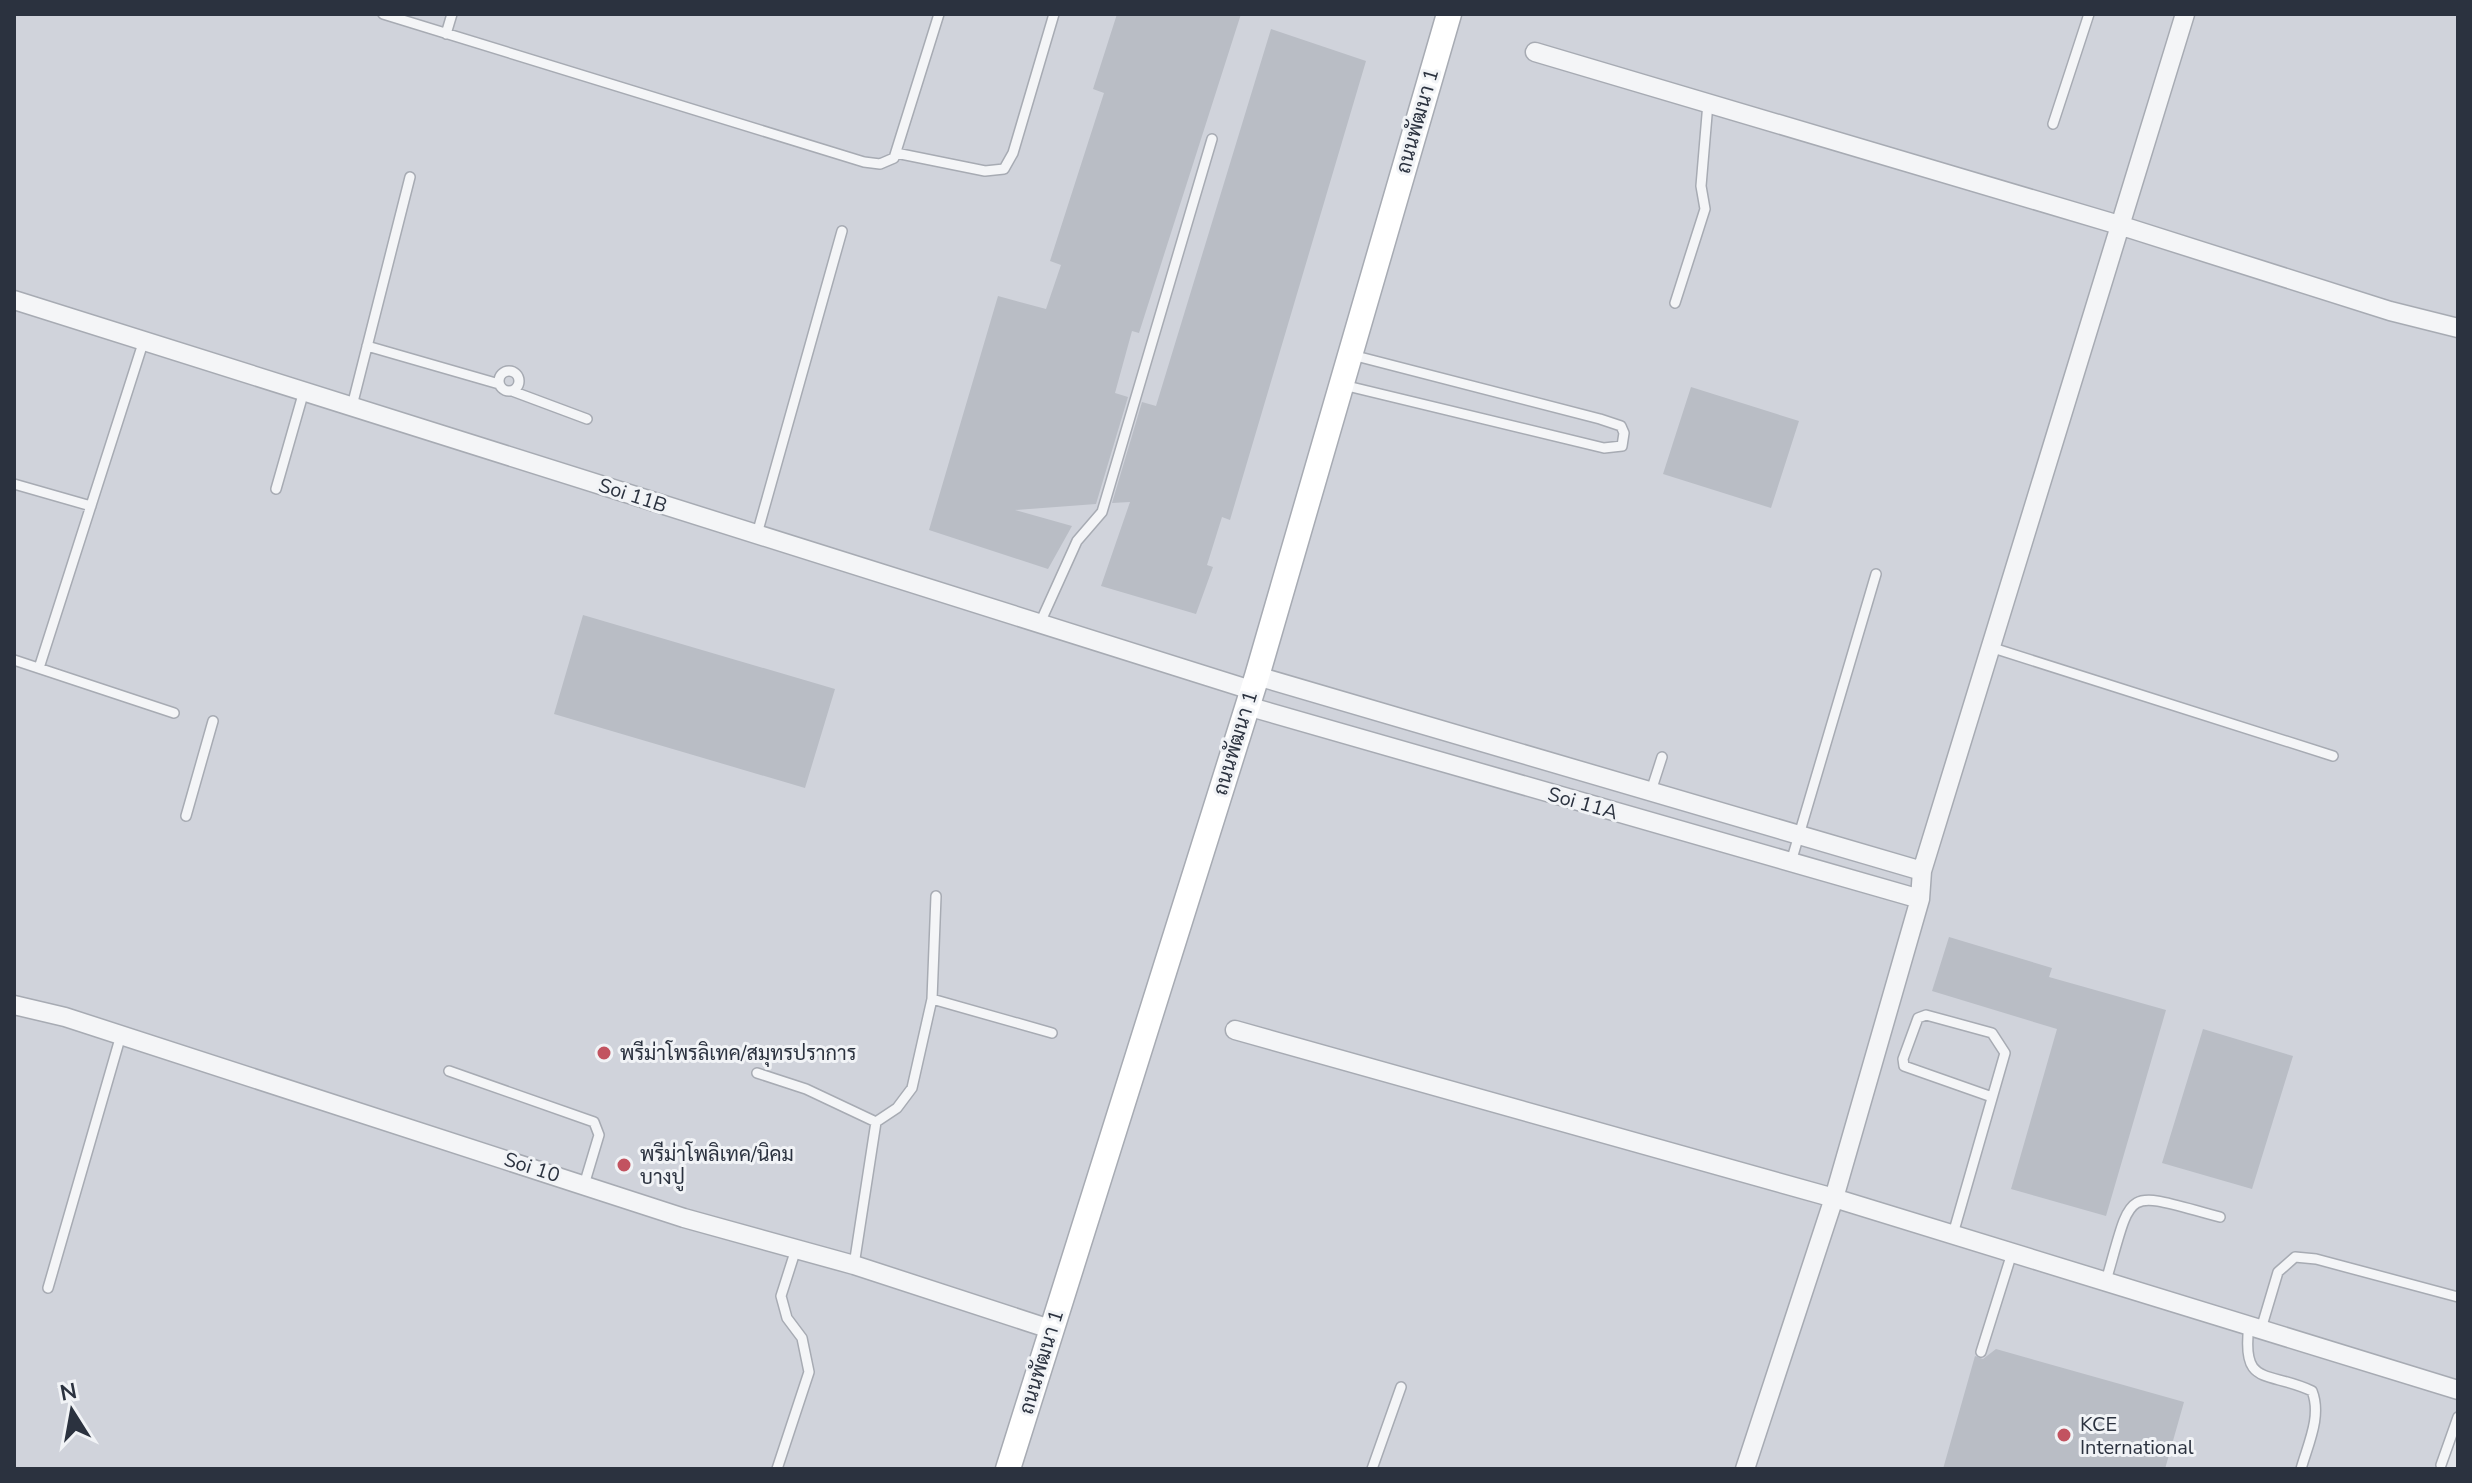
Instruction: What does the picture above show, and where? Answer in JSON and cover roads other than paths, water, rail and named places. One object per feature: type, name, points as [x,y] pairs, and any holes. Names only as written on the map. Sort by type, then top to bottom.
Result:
[{"type":"main road","name":"ถนนพัฒนา 1","points":[[1008,1469],[1252,691],[1449,14]]},
{"type":"street","points":[[1745,1469],[1834,1198],[1920,899],[1922,871],[2185,14]]},
{"type":"street","points":[[1535,52],[2119,225],[2390,311],[2458,328]]},
{"type":"street","name":"Soi 11B","points":[[14,300],[1252,691]]},
{"type":"street","points":[[1252,691],[1609,779],[1922,871]]},
{"type":"street","name":"Soi 11A","points":[[1252,691],[1600,807],[1920,899]]},
{"type":"street","points":[[1600,807],[1609,779]]},
{"type":"street","points":[[1738,847],[1747,820]]},
{"type":"street","name":"Soi 10","points":[[14,1005],[121,1035],[584,1185],[854,1265],[1050,1329]]},
{"type":"street","points":[[1235,1030],[1834,1198],[2458,1390]]},
{"type":"lane","points":[[383,14],[864,162],[880,164],[894,158],[896,153],[939,14]]},
{"type":"lane","points":[[446,34],[452,14]]},
{"type":"lane","points":[[896,153],[985,171],[1004,169],[1013,153],[1054,14]]},
{"type":"lane","points":[[2053,124],[2089,14]]},
{"type":"lane","points":[[1675,303],[1705,209],[1701,186],[1708,103]]},
{"type":"lane","points":[[1040,623],[1077,541],[1102,512],[1212,139]]},
{"type":"lane","points":[[352,406],[410,177]]},
{"type":"lane","points":[[757,534],[842,231]]},
{"type":"lane","points":[[39,668],[144,340]]},
{"type":"lane","points":[[367,346],[499,384],[587,419]]},
{"type":"lane","points":[[1339,384],[1604,448],[1622,446],[1624,433],[1621,426],[1348,354]]},
{"type":"lane","points":[[499,384],[502,374],[511,371],[519,379],[512,391]]},
{"type":"lane","points":[[276,489],[304,391]]},
{"type":"lane","points":[[14,484],[91,506]]},
{"type":"lane","points":[[1791,862],[1876,574]]},
{"type":"lane","points":[[1990,647],[2333,756]]},
{"type":"lane","points":[[14,660],[174,713]]},
{"type":"lane","points":[[186,816],[213,721]]},
{"type":"lane","points":[[1651,791],[1662,757]]},
{"type":"lane","points":[[854,1265],[876,1122],[897,1108],[912,1088],[932,999],[936,896]]},
{"type":"lane","points":[[932,999],[1052,1033]]},
{"type":"lane","points":[[1953,1234],[2005,1053],[2001,1041],[1992,1033],[1926,1015],[1918,1018],[1903,1059],[1904,1066],[1992,1097]]},
{"type":"lane","points":[[48,1288],[121,1035]]},
{"type":"lane","points":[[449,1071],[594,1122],[599,1135],[584,1185]]},
{"type":"lane","points":[[757,1073],[806,1089],[876,1122]]},
{"type":"lane","points":[[2106,1281],[2126,1212],[2134,1201],[2147,1197],[2220,1217]]},
{"type":"lane","points":[[777,1469],[809,1372],[802,1338],[787,1318],[781,1296],[796,1249]]},
{"type":"lane","points":[[1981,1352],[2012,1253]]},
{"type":"lane","points":[[2301,1469],[2317,1413],[2312,1391],[2257,1373],[2245,1355],[2278,1272],[2295,1257],[2316,1259],[2458,1297]]},
{"type":"lane","points":[[1372,1469],[1401,1387]]},
{"type":"lane","points":[[2441,1465],[2458,1417]]},
{"type":"place","name":"พรีม่าโพรลิเทค/สมุทรปราการ","points":[[604,1053]]},
{"type":"place","name":"พรีม่าโพลิเทค/นิคม บางปู","points":[[624,1165]]},
{"type":"place","name":"KCE International","points":[[2064,1435]]}]
